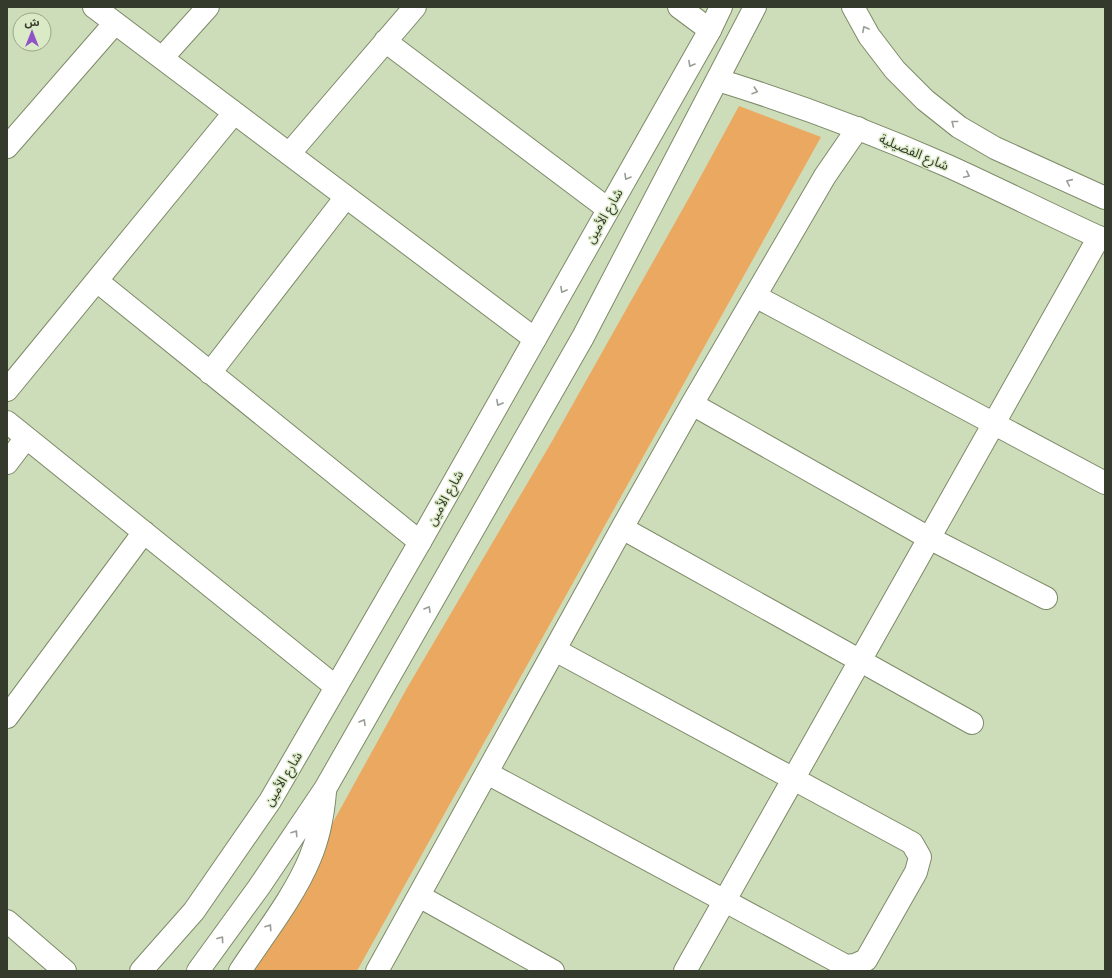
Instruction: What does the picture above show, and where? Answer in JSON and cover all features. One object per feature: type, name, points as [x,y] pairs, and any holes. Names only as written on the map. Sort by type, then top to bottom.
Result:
[{"type":"street","points":[[94,7],[535,339]]},
{"type":"street","points":[[162,58],[208,7]]},
{"type":"street","points":[[289,154],[415,7]]},
{"type":"street","points":[[679,7],[710,30],[736,42]]},
{"type":"street","name":"شارع الأمين","points":[[141,971],[194,911],[270,801],[420,542],[710,30],[721,7]]},
{"type":"street","points":[[198,971],[259,887],[325,789],[582,337],[755,7]]},
{"type":"street","points":[[853,7],[869,36],[895,70],[925,100],[959,127],[995,148],[1105,198]]},
{"type":"street","points":[[7,147],[115,23]]},
{"type":"street","points":[[385,42],[608,209]]},
{"type":"street","name":"شارع الفضيلية","points":[[718,80],[782,100],[858,128],[948,166],[1102,239]]},
{"type":"street","points":[[7,390],[234,113]]},
{"type":"street","points":[[377,971],[692,404],[825,176],[858,128]]},
{"type":"street","points":[[210,373],[346,197]]},
{"type":"street","points":[[685,971],[994,424],[1102,239]]},
{"type":"street","points":[[97,281],[420,542]]},
{"type":"street","points":[[755,296],[1105,483]]},
{"type":"street","points":[[692,404],[930,538],[1046,598]]},
{"type":"street","points":[[7,422],[336,686]]},
{"type":"street","points":[[7,463],[26,438]]},
{"type":"street","points":[[622,528],[860,662],[972,723]]},
{"type":"street","points":[[7,717],[144,532]]},
{"type":"street","points":[[487,773],[724,902],[846,966],[855,965],[866,960],[916,872],[920,857],[912,843],[555,650]]},
{"type":"street","points":[[240,971],[304,873],[319,830],[324,807],[325,789]]},
{"type":"street","points":[[419,896],[553,971]]},
{"type":"street","points":[[7,921],[65,971]]},
{"type":"shaded area","points":[[739,106],[821,137],[357,971],[251,971],[407,688],[551,443]]}]
